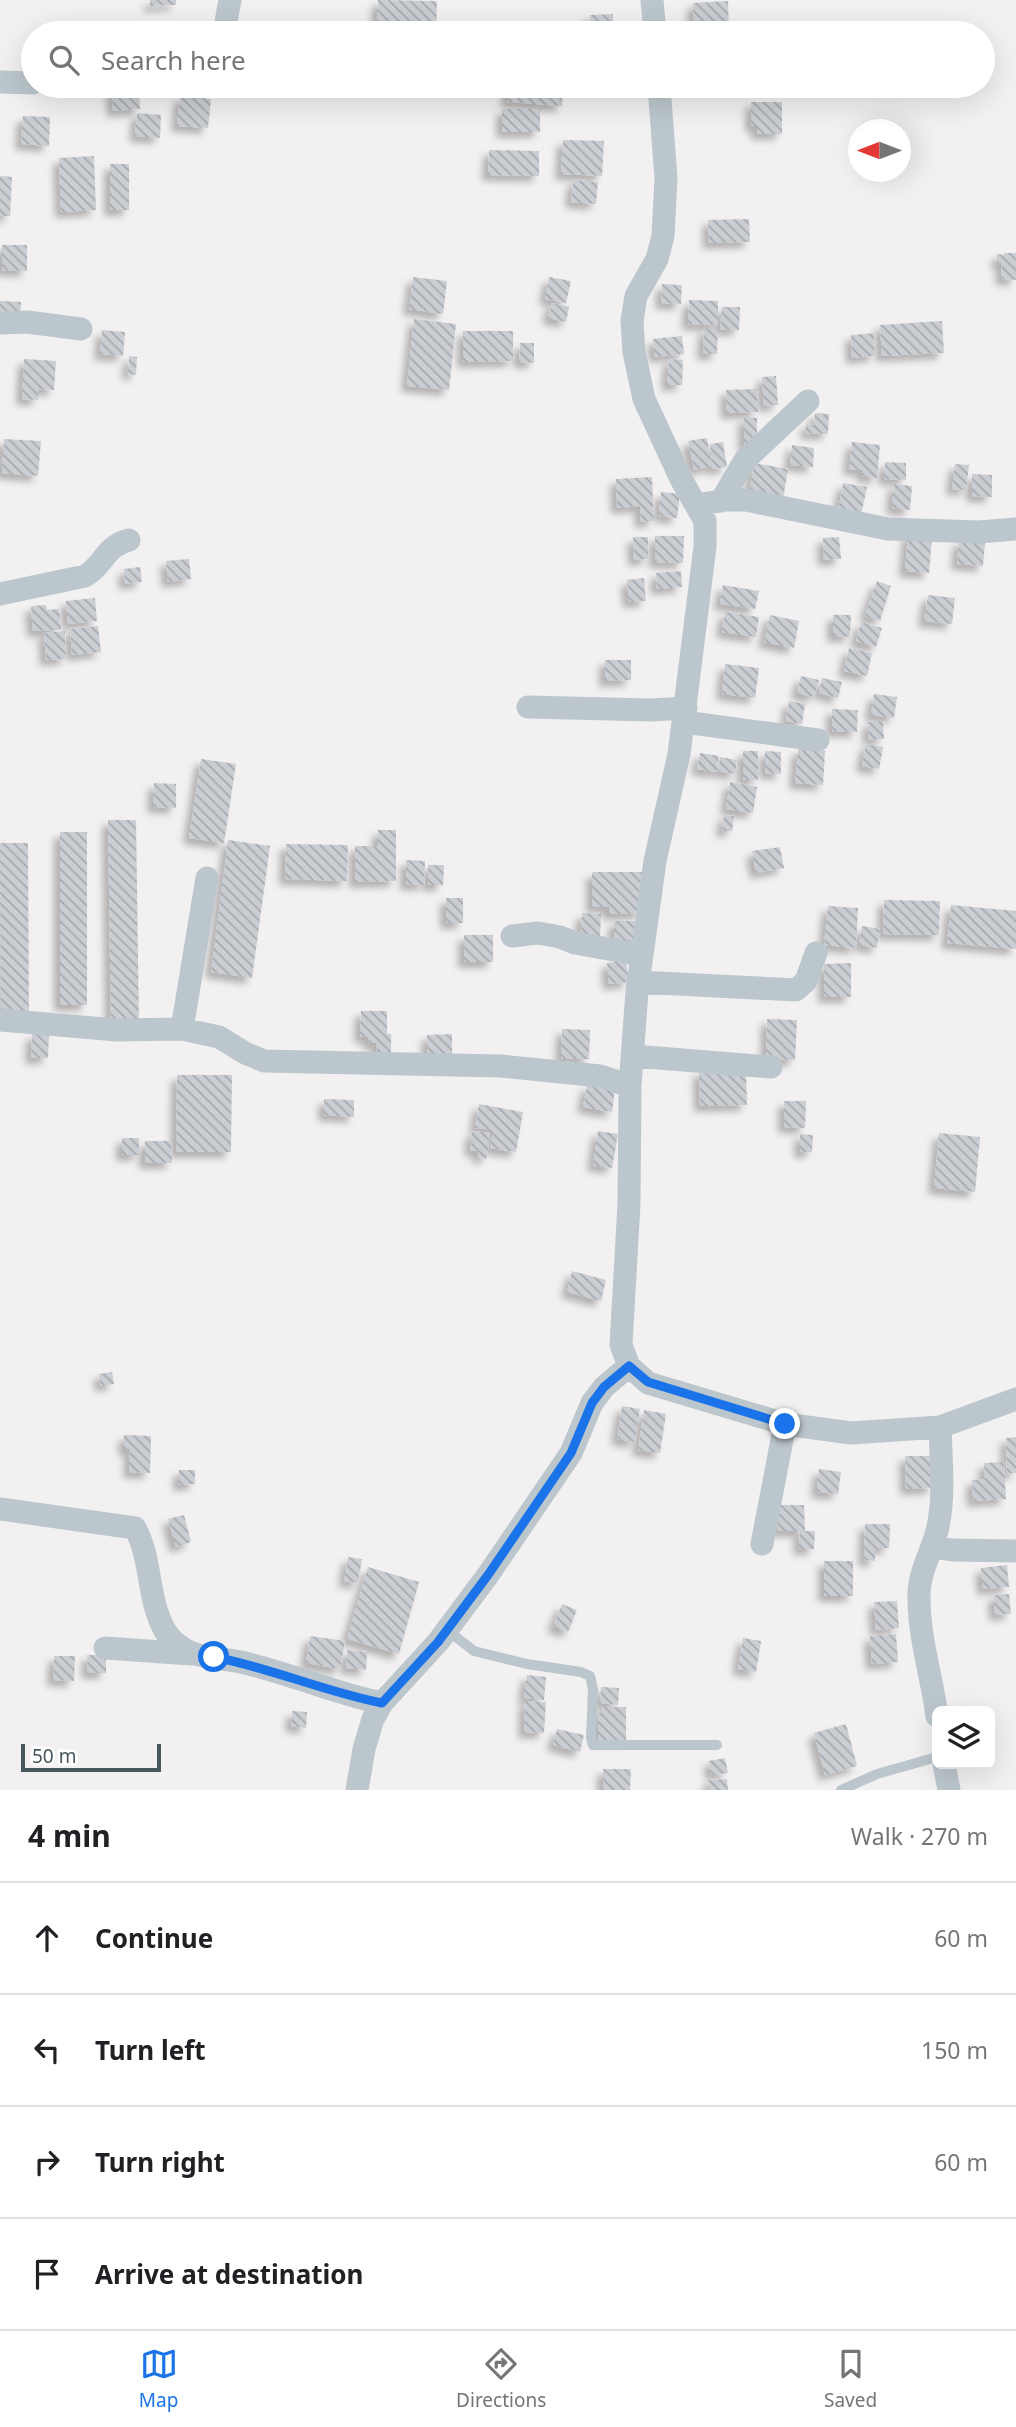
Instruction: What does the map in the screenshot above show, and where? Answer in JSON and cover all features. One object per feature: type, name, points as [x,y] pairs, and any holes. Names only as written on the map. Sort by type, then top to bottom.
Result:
[{"type":"street","points":[[226,21],[230,0]]},
{"type":"street","points":[[652,0],[653,21]]},
{"type":"street","points":[[0,82],[21,83]]},
{"type":"street","points":[[660,98],[666,178],[663,236],[657,259],[636,296],[632,321],[634,352],[645,398],[681,480],[705,521],[705,547],[685,715],[655,861],[639,982],[630,1086],[629,1205],[621,1345],[629,1366],[648,1382],[785,1424],[852,1433],[940,1427],[1016,1399]]},
{"type":"street","points":[[0,323],[27,322],[81,329]]},
{"type":"street","points":[[721,501],[745,460],[808,401]]},
{"type":"street","points":[[696,505],[746,500],[888,529],[979,532],[1016,529]]},
{"type":"street","points":[[0,594],[85,576],[97,569],[116,543],[129,540]]},
{"type":"street","points":[[528,707],[650,710],[818,740]]},
{"type":"street","points":[[182,1029],[207,878]]},
{"type":"street","points":[[512,936],[538,933],[575,943],[642,955]]},
{"type":"street","points":[[639,982],[796,990],[806,981],[816,953]]},
{"type":"street","points":[[0,1020],[117,1030],[182,1029],[219,1037],[264,1061],[500,1066],[600,1076],[630,1086]]},
{"type":"street","points":[[633,1056],[771,1067]]},
{"type":"street","points":[[357,1790],[363,1749],[373,1719],[382,1703],[447,1630],[488,1575],[571,1453],[592,1403],[604,1387],[629,1366]]},
{"type":"street","points":[[762,1544],[785,1424]]},
{"type":"street","points":[[935,1706],[922,1639],[919,1597],[923,1570],[937,1529],[940,1500],[940,1427]]},
{"type":"street","points":[[0,1509],[135,1528],[145,1553],[155,1610],[166,1632],[179,1647],[194,1654]]},
{"type":"street","points":[[932,1547],[1016,1551]]},
{"type":"street","points":[[105,1648],[194,1654],[247,1663],[335,1693],[382,1703]]},
{"type":"street","points":[[945,1769],[949,1790]]},
{"type":"lane","points":[[447,1630],[474,1651],[590,1676],[593,1689],[593,1745],[717,1745]]},
{"type":"lane","points":[[841,1790],[877,1774],[932,1758]]},
{"type":"building","points":[[150,0],[176,0],[176,5],[150,6]]},
{"type":"building","points":[[378,0],[437,1],[436,21],[377,21]]},
{"type":"building","points":[[728,1],[729,21],[694,21],[693,3]]},
{"type":"building","points":[[613,14],[613,21],[590,21],[590,15]]},
{"type":"building","points":[[112,98],[140,98],[140,109],[113,111]]},
{"type":"building","points":[[180,98],[211,99],[208,128],[177,126]]},
{"type":"building","points":[[507,98],[562,98],[562,106],[507,102]]},
{"type":"building","points":[[751,102],[782,102],[782,134],[757,134],[757,126],[751,126]]},
{"type":"building","points":[[502,109],[540,109],[540,132],[502,132]]},
{"type":"building","points":[[137,113],[161,115],[160,138],[135,136]]},
{"type":"building","points":[[23,116],[50,117],[49,146],[21,144]]},
{"type":"building","points":[[563,140],[604,141],[602,176],[561,174]]},
{"type":"building","points":[[489,150],[539,151],[539,176],[488,175]]},
{"type":"building","points":[[94,156],[96,210],[61,212],[59,158]]},
{"type":"building","points":[[110,164],[129,164],[129,210],[110,210]]},
{"type":"building","points":[[0,176],[12,177],[10,216],[0,216]]},
{"type":"building","points":[[573,180],[598,182],[596,204],[571,202]]},
{"type":"building","points":[[749,219],[750,242],[709,243],[708,220]]},
{"type":"building","points":[[2,245],[27,245],[27,271],[2,270]]},
{"type":"building","points":[[1016,253],[1016,280],[1001,279],[1002,263],[997,263],[997,254]]},
{"type":"building","points":[[413,277],[447,281],[443,314],[409,309]]},
{"type":"building","points":[[549,277],[571,281],[566,303],[545,299]]},
{"type":"building","points":[[662,284],[682,285],[681,304],[661,303]]},
{"type":"building","points":[[689,300],[718,301],[718,325],[688,324]]},
{"type":"building","points":[[0,301],[21,302],[20,317],[0,316]]},
{"type":"building","points":[[552,303],[569,307],[566,322],[548,318]]},
{"type":"building","points":[[722,307],[740,307],[739,330],[720,329]]},
{"type":"building","points":[[414,319],[456,324],[449,390],[407,386]]},
{"type":"building","points":[[942,321],[944,353],[882,356],[880,325]]},
{"type":"building","points":[[704,329],[718,329],[717,354],[703,354]]},
{"type":"building","points":[[102,330],[125,332],[123,356],[100,354]]},
{"type":"building","points":[[463,331],[513,331],[513,361],[463,362]]},
{"type":"building","points":[[874,333],[875,356],[852,358],[851,335]]},
{"type":"building","points":[[682,336],[684,354],[655,357],[653,339]]},
{"type":"building","points":[[520,343],[534,343],[534,363],[519,362]]},
{"type":"building","points":[[129,356],[137,357],[136,375],[128,374]]},
{"type":"building","points":[[24,359],[56,361],[54,390],[38,389],[38,400],[22,399]]},
{"type":"building","points":[[669,359],[683,360],[682,385],[667,385]]},
{"type":"building","points":[[776,376],[778,405],[764,406],[762,377]]},
{"type":"building","points":[[757,389],[758,412],[727,413],[726,390]]},
{"type":"building","points":[[815,413],[829,414],[828,434],[806,433],[806,424],[814,425]]},
{"type":"building","points":[[744,418],[757,418],[757,446],[744,446]]},
{"type":"building","points":[[707,438],[712,466],[694,470],[688,441]]},
{"type":"building","points":[[4,439],[41,441],[38,476],[2,473]]},
{"type":"building","points":[[723,442],[727,467],[713,469],[710,444]]},
{"type":"building","points":[[852,442],[880,445],[877,478],[862,476],[863,470],[849,469]]},
{"type":"building","points":[[792,445],[814,448],[813,467],[790,465]]},
{"type":"building","points":[[885,462],[906,463],[906,480],[884,479]]},
{"type":"building","points":[[754,463],[788,469],[783,499],[749,493]]},
{"type":"building","points":[[955,464],[969,465],[966,490],[952,489]]},
{"type":"building","points":[[972,474],[992,475],[992,497],[972,496]]},
{"type":"building","points":[[652,477],[654,521],[641,522],[640,506],[617,508],[616,479]]},
{"type":"building","points":[[843,483],[867,487],[861,515],[838,511]]},
{"type":"building","points":[[894,484],[912,486],[910,510],[892,508]]},
{"type":"building","points":[[661,492],[680,494],[677,518],[659,516]]},
{"type":"building","points":[[908,533],[932,536],[929,573],[905,571]]},
{"type":"building","points":[[655,536],[684,536],[683,563],[655,562]]},
{"type":"building","points":[[633,537],[648,537],[648,559],[634,560]]},
{"type":"building","points":[[839,537],[841,559],[824,560],[823,538]]},
{"type":"building","points":[[959,540],[985,542],[983,566],[957,564]]},
{"type":"building","points":[[189,559],[191,579],[168,582],[166,561]]},
{"type":"building","points":[[140,567],[142,582],[125,584],[124,569]]},
{"type":"building","points":[[681,571],[682,587],[657,589],[656,573]]},
{"type":"building","points":[[644,578],[646,601],[629,602],[627,580]]},
{"type":"building","points":[[877,581],[891,586],[880,621],[865,616]]},
{"type":"building","points":[[723,585],[759,591],[755,609],[720,604]]},
{"type":"building","points":[[928,595],[955,598],[952,624],[924,621]]},
{"type":"building","points":[[95,598],[97,621],[68,624],[66,601]]},
{"type":"building","points":[[46,605],[47,610],[59,609],[61,630],[33,631],[31,606]]},
{"type":"building","points":[[725,612],[759,617],[756,637],[722,632]]},
{"type":"building","points":[[770,615],[799,621],[794,648],[764,642]]},
{"type":"building","points":[[833,615],[851,615],[850,637],[833,636]]},
{"type":"building","points":[[861,622],[882,628],[876,647],[856,641]]},
{"type":"building","points":[[98,626],[101,652],[72,655],[70,629]]},
{"type":"building","points":[[65,631],[66,659],[46,660],[44,633]]},
{"type":"building","points":[[849,648],[872,653],[867,676],[844,671]]},
{"type":"building","points":[[605,660],[631,660],[631,680],[605,681]]},
{"type":"building","points":[[725,664],[759,668],[755,698],[722,694]]},
{"type":"building","points":[[801,676],[819,680],[814,697],[797,693]]},
{"type":"building","points":[[822,678],[842,682],[838,698],[819,693]]},
{"type":"building","points":[[874,694],[897,697],[894,718],[871,715]]},
{"type":"building","points":[[789,701],[805,704],[802,724],[786,721]]},
{"type":"building","points":[[832,709],[858,710],[857,732],[832,731]]},
{"type":"building","points":[[883,721],[884,739],[869,740],[868,722]]},
{"type":"building","points":[[866,744],[883,747],[879,769],[862,766]]},
{"type":"building","points":[[798,749],[825,751],[823,785],[795,783]]},
{"type":"building","points":[[743,751],[758,751],[758,780],[743,780]]},
{"type":"building","points":[[765,751],[781,752],[781,774],[765,773]]},
{"type":"building","points":[[700,753],[719,756],[717,772],[697,769]]},
{"type":"building","points":[[720,757],[737,760],[735,774],[718,771]]},
{"type":"building","points":[[201,759],[236,764],[224,843],[189,838]]},
{"type":"building","points":[[730,782],[757,787],[753,813],[726,809]]},
{"type":"building","points":[[154,783],[176,784],[176,808],[153,807]]},
{"type":"building","points":[[724,815],[734,816],[732,831],[722,831]]},
{"type":"building","points":[[108,820],[136,820],[139,1027],[111,1027]]},
{"type":"building","points":[[378,830],[396,830],[396,881],[355,882],[355,846],[378,846]]},
{"type":"building","points":[[60,832],[87,832],[87,1005],[60,1005]]},
{"type":"building","points":[[228,840],[270,846],[252,978],[211,972]]},
{"type":"building","points":[[0,843],[28,843],[29,1017],[1,1017]]},
{"type":"building","points":[[286,844],[348,845],[347,881],[285,879]]},
{"type":"building","points":[[780,847],[784,868],[756,873],[752,851]]},
{"type":"building","points":[[406,860],[425,861],[424,885],[406,884]]},
{"type":"building","points":[[428,865],[444,865],[443,885],[428,885]]},
{"type":"building","points":[[592,872],[642,872],[642,913],[609,914],[609,907],[592,907]]},
{"type":"building","points":[[446,898],[463,898],[463,923],[446,923]]},
{"type":"building","points":[[884,900],[940,901],[939,935],[883,934]]},
{"type":"building","points":[[951,905],[1016,911],[1016,949],[947,943]]},
{"type":"building","points":[[828,906],[858,908],[856,948],[824,945]]},
{"type":"building","points":[[582,913],[601,914],[600,941],[580,940]]},
{"type":"building","points":[[614,921],[640,921],[640,940],[614,940]]},
{"type":"building","points":[[862,926],[880,929],[877,948],[859,945]]},
{"type":"building","points":[[464,935],[493,935],[493,962],[464,962]]},
{"type":"building","points":[[626,960],[629,982],[609,984],[607,963]]},
{"type":"building","points":[[851,963],[851,997],[824,997],[824,964]]},
{"type":"building","points":[[361,1011],[387,1011],[391,1059],[376,1059],[377,1043],[368,1043],[369,1037],[360,1037]]},
{"type":"building","points":[[767,1019],[797,1020],[795,1060],[766,1059]]},
{"type":"building","points":[[562,1029],[590,1030],[589,1059],[561,1059]]},
{"type":"building","points":[[32,1034],[49,1034],[48,1058],[31,1058]]},
{"type":"building","points":[[452,1034],[452,1059],[428,1060],[427,1035]]},
{"type":"building","points":[[746,1070],[747,1105],[700,1106],[699,1071]]},
{"type":"building","points":[[177,1075],[232,1075],[231,1152],[176,1152]]},
{"type":"building","points":[[587,1085],[615,1089],[612,1112],[583,1107]]},
{"type":"building","points":[[324,1099],[354,1100],[354,1117],[324,1115]]},
{"type":"building","points":[[784,1101],[806,1101],[805,1128],[784,1127]]},
{"type":"building","points":[[479,1104],[523,1112],[516,1152],[490,1148],[493,1130],[475,1128]]},
{"type":"building","points":[[472,1131],[490,1133],[487,1158],[478,1157],[479,1151],[470,1150]]},
{"type":"building","points":[[598,1131],[618,1134],[612,1168],[593,1165]]},
{"type":"building","points":[[939,1133],[980,1137],[975,1192],[934,1188]]},
{"type":"building","points":[[800,1134],[813,1135],[812,1152],[800,1152]]},
{"type":"building","points":[[122,1138],[139,1138],[139,1155],[122,1155]]},
{"type":"building","points":[[145,1141],[171,1141],[172,1163],[145,1163]]},
{"type":"building","points":[[572,1271],[606,1280],[601,1301],[567,1292]]},
{"type":"building","points":[[112,1372],[114,1384],[101,1386],[99,1374]]},
{"type":"building","points":[[622,1406],[640,1409],[635,1442],[617,1439]]},
{"type":"building","points":[[644,1410],[666,1414],[660,1453],[638,1450]]},
{"type":"building","points":[[124,1435],[151,1436],[150,1473],[129,1472],[130,1449],[124,1449]]},
{"type":"building","points":[[1016,1437],[1016,1473],[1007,1474],[1006,1438]]},
{"type":"building","points":[[905,1456],[932,1456],[933,1488],[906,1489]]},
{"type":"building","points":[[1004,1462],[1006,1499],[973,1501],[972,1480],[985,1479],[984,1463]]},
{"type":"building","points":[[819,1469],[841,1472],[838,1494],[817,1492]]},
{"type":"building","points":[[179,1470],[195,1470],[195,1484],[179,1485]]},
{"type":"building","points":[[777,1505],[804,1505],[805,1531],[815,1531],[814,1549],[799,1549],[800,1531],[778,1531]]},
{"type":"building","points":[[184,1515],[191,1542],[176,1547],[168,1519]]},
{"type":"building","points":[[865,1524],[890,1524],[889,1548],[875,1548],[875,1561],[864,1560]]},
{"type":"building","points":[[348,1557],[362,1559],[358,1583],[344,1581]]},
{"type":"building","points":[[824,1561],[853,1561],[853,1596],[824,1596]]},
{"type":"building","points":[[1007,1565],[1009,1587],[983,1589],[981,1568]]},
{"type":"building","points":[[368,1567],[419,1582],[399,1654],[347,1639]]},
{"type":"building","points":[[1009,1594],[1011,1614],[995,1615],[994,1595]]},
{"type":"building","points":[[897,1601],[899,1628],[876,1630],[874,1602]]},
{"type":"building","points":[[562,1604],[577,1610],[568,1632],[553,1626]]},
{"type":"building","points":[[896,1634],[898,1662],[872,1664],[870,1636]]},
{"type":"building","points":[[310,1636],[345,1641],[340,1669],[306,1663]]},
{"type":"building","points":[[743,1638],[761,1641],[756,1672],[738,1669]]},
{"type":"building","points":[[347,1650],[367,1652],[366,1670],[346,1668]]},
{"type":"building","points":[[87,1655],[106,1655],[106,1673],[88,1673]]},
{"type":"building","points":[[54,1656],[75,1656],[74,1681],[53,1680]]},
{"type":"building","points":[[527,1675],[546,1677],[544,1700],[524,1698]]},
{"type":"building","points":[[601,1687],[619,1688],[618,1705],[600,1703]]},
{"type":"building","points":[[525,1701],[546,1702],[544,1733],[524,1732]]},
{"type":"building","points":[[602,1707],[626,1707],[626,1740],[598,1740],[598,1713],[602,1713]]},
{"type":"building","points":[[292,1711],[307,1712],[306,1728],[291,1726]]},
{"type":"building","points":[[846,1724],[857,1766],[825,1775],[814,1733]]},
{"type":"building","points":[[557,1729],[584,1735],[580,1752],[553,1745]]},
{"type":"building","points":[[725,1758],[728,1773],[712,1775],[709,1761]]},
{"type":"building","points":[[603,1769],[631,1769],[630,1790],[603,1790]]},
{"type":"building","points":[[727,1779],[728,1790],[709,1790],[709,1780]]},
{"type":"route","points":[[214,1657],[247,1663],[335,1693],[382,1703],[438,1642],[488,1575],[571,1453],[592,1403],[604,1387],[629,1366],[648,1382],[785,1424]]}]
